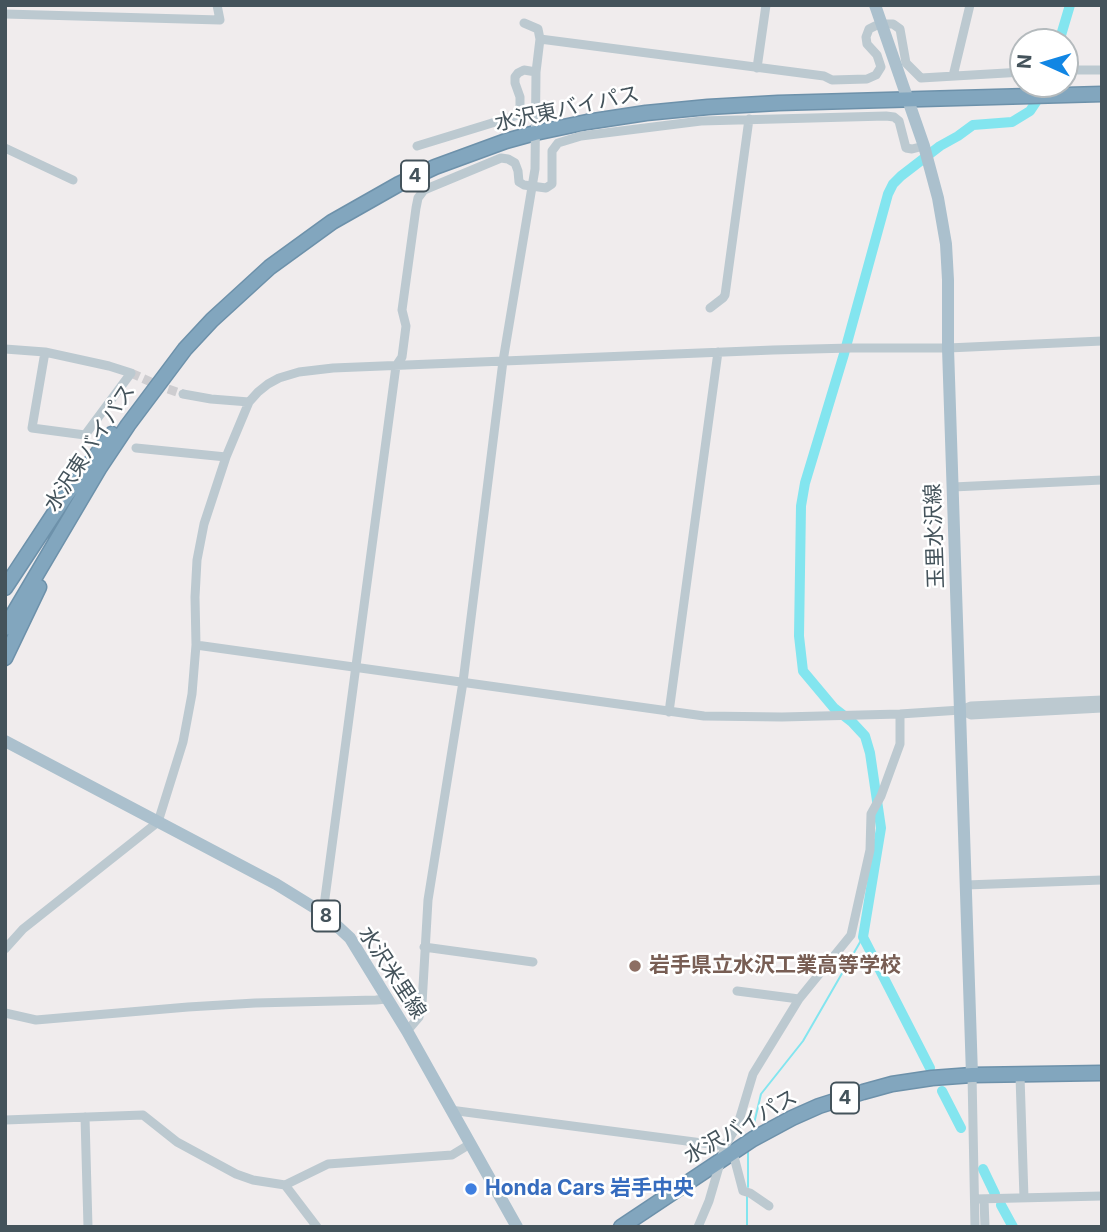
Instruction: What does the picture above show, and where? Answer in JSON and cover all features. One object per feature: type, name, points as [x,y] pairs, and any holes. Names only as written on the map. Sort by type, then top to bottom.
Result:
[{"type":"highway","name":"水沢東バイパス","points":[[5,628],[100,467],[185,349],[212,320],[270,267],[332,222],[399,184],[435,167],[506,141],[587,122],[646,113],[708,107],[907,98],[1102,94]]},
{"type":"highway","points":[[5,588],[97,453],[185,349]]},
{"type":"highway","points":[[5,658],[24,615],[100,467]]},
{"type":"highway","name":"水沢バイパス","points":[[621,1227],[727,1153],[792,1118],[863,1092],[932,1078],[1102,1073]]},
{"type":"main road","name":"玉里水沢線","points":[[875,5],[924,146],[946,244],[972,1075]]},
{"type":"main road","name":"水沢米里線","points":[[5,741],[276,884],[323,913],[350,938],[407,1031],[517,1227]]},
{"type":"street","points":[[5,14],[220,20],[218,5]]},
{"type":"street","points":[[757,68],[766,5]]},
{"type":"street","points":[[953,76],[970,5]]},
{"type":"street","points":[[407,1031],[419,1017],[422,1004],[428,900],[463,682],[503,361],[535,169],[536,72],[540,39],[538,29],[524,23]]},
{"type":"street","points":[[540,39],[824,76],[831,80],[867,79],[876,75],[881,67],[877,55],[867,44],[869,29],[881,24],[893,24],[900,29],[906,63],[921,78],[1009,73]]},
{"type":"street","points":[[417,146],[515,116],[520,105],[515,77],[524,70],[536,72]]},
{"type":"street","points":[[1079,70],[1102,70]]},
{"type":"street","points":[[323,913],[396,366],[402,357],[406,326],[402,310],[416,208],[418,198],[424,190],[501,159],[515,163],[519,182],[546,188],[552,184],[552,151],[558,143],[624,130],[701,121],[890,116],[899,121],[906,148],[924,146]]},
{"type":"street","points":[[710,308],[725,295],[749,119]]},
{"type":"street","points":[[5,148],[73,180]]},
{"type":"street","points":[[5,948],[23,929],[158,822],[183,742],[192,695],[196,645],[197,560],[204,523],[226,457],[249,402],[268,384],[299,372],[333,368],[718,352],[948,348],[1102,341]]},
{"type":"street","points":[[5,349],[45,352],[131,373],[85,435],[32,428],[45,352]]},
{"type":"street","points":[[669,712],[718,352]]},
{"type":"street","points":[[183,394],[249,402]]},
{"type":"street","points":[[136,448],[226,457]]},
{"type":"street","points":[[953,487],[1102,480]]},
{"type":"street","points":[[196,645],[669,712],[717,716],[900,715],[961,710],[971,706],[1102,700]]},
{"type":"street","points":[[961,710],[971,715],[1102,708]]},
{"type":"street","points":[[698,1227],[738,1124],[753,1074],[799,999],[851,935],[870,850],[871,814],[881,796],[900,744],[900,715]]},
{"type":"street","points":[[967,885],[1102,880]]},
{"type":"street","points":[[424,947],[533,962]]},
{"type":"street","points":[[737,991],[799,999]]},
{"type":"street","points":[[5,1013],[36,1020],[188,1007],[387,999]]},
{"type":"street","points":[[972,1075],[985,1227]]},
{"type":"street","points":[[1020,1076],[1024,1198]]},
{"type":"street","points":[[450,1110],[727,1153]]},
{"type":"street","points":[[5,1120],[143,1115],[177,1142],[236,1174],[253,1180],[285,1185],[328,1164],[452,1155],[470,1144]]},
{"type":"street","points":[[85,1117],[88,1227]]},
{"type":"street","points":[[727,1153],[743,1191],[769,1206]]},
{"type":"street","points":[[285,1185],[317,1227]]},
{"type":"street","points":[[984,1199],[1102,1196]]},
{"type":"street","points":[[975,1227],[975,1211],[984,1199]]},
{"type":"waterway","points":[[1063,28],[1070,5]]},
{"type":"waterway","points":[[930,1068],[863,937],[881,828],[865,736],[834,708],[803,671],[799,636],[801,506],[805,483],[893,184],[940,146],[973,125],[1012,122],[1030,111],[1038,98]]},
{"type":"waterway","points":[[752,1132],[761,1094],[803,1041],[863,937]]},
{"type":"waterway","points":[[942,1091],[961,1128]]},
{"type":"waterway","points":[[748,1151],[748,1187]]},
{"type":"waterway","points":[[983,1169],[995,1194]]},
{"type":"waterway","points":[[747,1196],[747,1227]]},
{"type":"waterway","points":[[1001,1205],[1013,1227]]},
{"type":"tunnel","points":[[131,373],[183,394]]},
{"type":"place","name":"岩手県立水沢工業高等学校","points":[[635,966]]},
{"type":"place","name":"Honda Cars 岩手中央","points":[[471,1189]]}]
